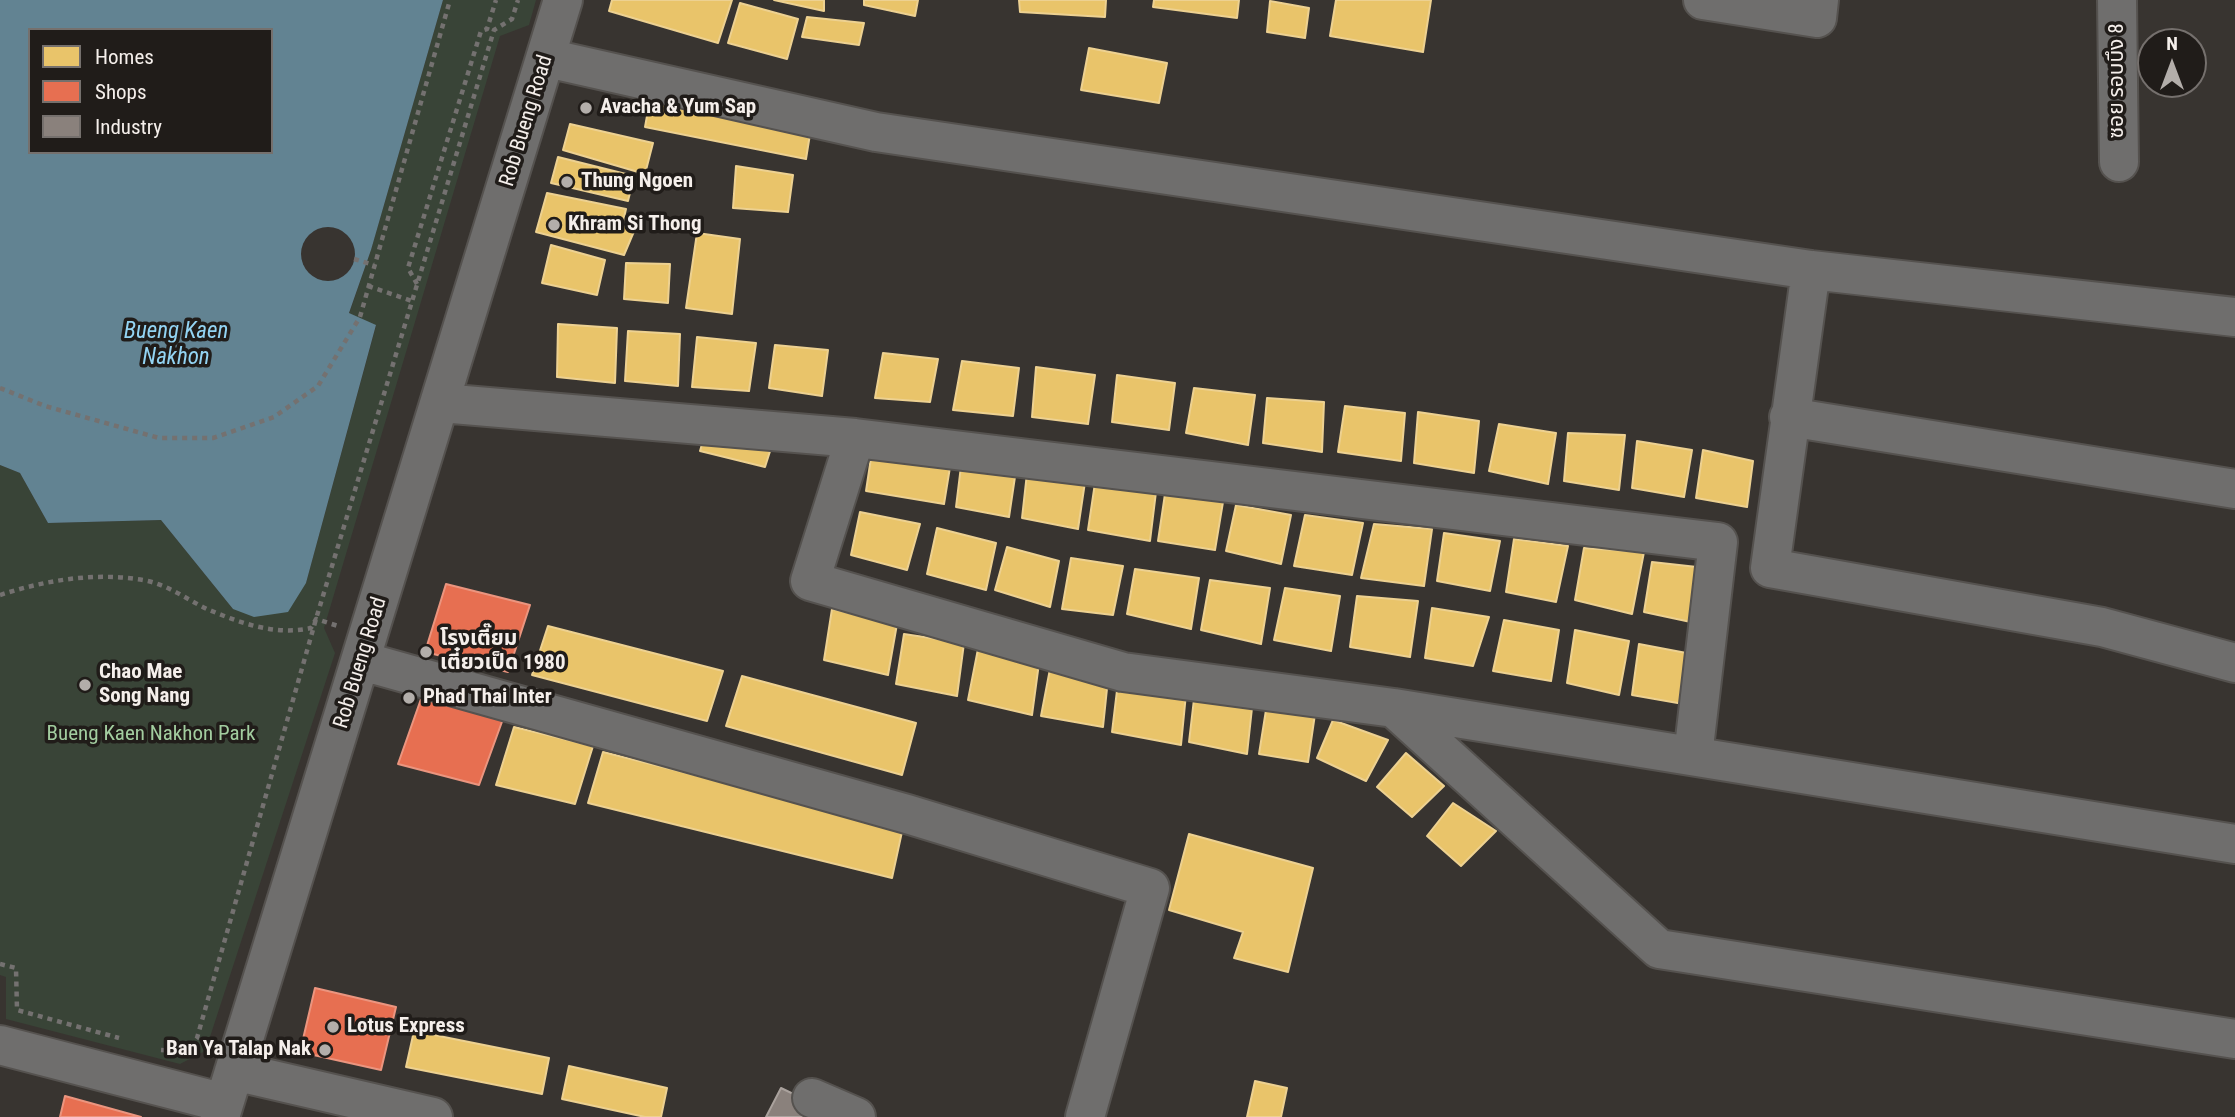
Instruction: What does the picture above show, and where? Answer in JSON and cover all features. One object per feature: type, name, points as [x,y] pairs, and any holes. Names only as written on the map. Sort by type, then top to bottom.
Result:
[{"type":"street","name":"Rob Bueng Road","points":[[226,1097],[563,0]]},
{"type":"street","points":[[1703,0],[1818,9]]},
{"type":"street","name":"ซอย รอบบึง 8","points":[[2117,0],[2119,162]]},
{"type":"street","points":[[547,58],[876,132],[1811,270],[2235,317]]},
{"type":"street","points":[[1811,270],[1788,417],[1770,568],[2102,627],[2235,663]]},
{"type":"street","points":[[441,403],[855,438],[1718,542],[1693,756]]},
{"type":"street","points":[[1788,417],[2235,489]]},
{"type":"street","points":[[855,438],[810,581],[1123,672],[1394,708],[2235,844]]},
{"type":"street","points":[[362,661],[907,814],[1150,888],[1085,1117]]},
{"type":"street","points":[[1394,708],[1659,949],[2235,1039]]},
{"type":"street","points":[[0,1045],[226,1097],[433,1117]]},
{"type":"street","points":[[812,1098],[856,1117]]},
{"type":"path","points":[[0,388],[45,405],[159,438],[213,438],[274,417],[318,386],[360,317],[450,0]]},
{"type":"path","points":[[160,1050],[176,1051],[190,1047],[197,1038],[316,619],[417,284],[490,30],[496,0]]},
{"type":"path","points":[[417,284],[408,268],[481,31],[490,30],[512,19],[518,0]]},
{"type":"path","points":[[354,259],[374,265]]},
{"type":"path","points":[[368,286],[412,301]]},
{"type":"path","points":[[0,595],[44,581],[100,578],[144,580],[255,626],[290,633],[311,628],[316,619]]},
{"type":"path","points":[[0,964],[16,968],[17,1010],[121,1039]]},
{"type":"green space","name":"Bueng Kaen Nakhon Park","points":[[443,0],[536,0],[529,25],[500,36],[324,628],[335,653],[209,1040],[203,1052],[180,1064],[6,1019],[6,977],[0,975],[0,465],[20,473],[48,523],[161,520],[233,609],[306,583],[376,326],[349,314],[371,250]]},
{"type":"water","name":"Bueng Kaen Nakhon","points":[[0,0],[443,0],[371,250],[349,313],[376,325],[306,583],[288,612],[254,617],[233,609],[161,520],[48,523],[20,473],[0,465]]},
{"type":"pier","points":[[328,227],[347,235],[355,254],[347,273],[328,281],[309,273],[301,254],[309,235]]},
{"type":"building: Homes","points":[[612,0],[732,0],[718,43],[609,11]]},
{"type":"building: Homes","points":[[774,0],[824,0],[824,11]]},
{"type":"building: Homes","points":[[864,0],[918,0],[915,16],[864,5]]},
{"type":"building: Homes","points":[[1019,0],[1106,0],[1105,17],[1020,12]]},
{"type":"building: Homes","points":[[1154,0],[1239,0],[1237,18],[1153,7]]},
{"type":"building: Homes","points":[[1336,0],[1431,0],[1423,52],[1330,36]]},
{"type":"building: Homes","points":[[1270,1],[1309,8],[1305,38],[1267,32]]},
{"type":"building: Homes","points":[[740,3],[798,19],[787,59],[728,43]]},
{"type":"building: Homes","points":[[807,17],[864,23],[859,45],[802,37]]},
{"type":"building: Homes","points":[[1089,48],[1167,63],[1159,103],[1081,90]]},
{"type":"building: Homes","points":[[651,94],[811,128],[806,159],[645,127]]},
{"type":"building: Homes","points":[[570,124],[653,143],[645,174],[563,150]]},
{"type":"building: Homes","points":[[558,157],[634,176],[628,201],[551,183]]},
{"type":"building: Homes","points":[[736,166],[793,175],[788,212],[733,208]]},
{"type":"building: Homes","points":[[547,193],[626,209],[622,226],[635,229],[624,255],[536,232]]},
{"type":"building: Homes","points":[[697,233],[740,239],[732,314],[686,308]]},
{"type":"building: Homes","points":[[551,245],[605,260],[597,295],[542,283]]},
{"type":"building: Homes","points":[[626,263],[670,264],[668,303],[624,299]]},
{"type":"building: Homes","points":[[558,324],[617,328],[615,383],[557,377]]},
{"type":"building: Homes","points":[[628,331],[680,334],[678,386],[625,381]]},
{"type":"building: Homes","points":[[697,337],[756,343],[749,391],[692,387]]},
{"type":"building: Homes","points":[[775,345],[828,350],[822,396],[769,388]]},
{"type":"building: Homes","points":[[883,353],[938,359],[930,402],[875,398]]},
{"type":"building: Homes","points":[[962,361],[1019,368],[1013,416],[953,410]]},
{"type":"building: Homes","points":[[1036,367],[1095,375],[1088,424],[1032,417]]},
{"type":"building: Homes","points":[[1117,375],[1175,383],[1169,430],[1112,422]]},
{"type":"building: Homes","points":[[1194,388],[1255,395],[1248,445],[1186,433]]},
{"type":"building: Homes","points":[[1267,398],[1324,402],[1322,452],[1263,443]]},
{"type":"building: Homes","points":[[1345,406],[1405,413],[1401,461],[1338,452]]},
{"type":"building: Homes","points":[[1418,412],[1479,421],[1474,473],[1414,463]]},
{"type":"building: Homes","points":[[1499,424],[1556,433],[1548,484],[1489,471]]},
{"type":"building: Homes","points":[[1568,433],[1625,435],[1619,490],[1564,481]]},
{"type":"building: Homes","points":[[705,434],[772,445],[765,467],[700,451]]},
{"type":"building: Homes","points":[[1637,441],[1692,450],[1684,497],[1632,488]]},
{"type":"building: Homes","points":[[1703,450],[1753,461],[1747,507],[1696,498]]},
{"type":"building: Homes","points":[[872,451],[951,461],[944,504],[866,491]]},
{"type":"building: Homes","points":[[961,466],[1016,470],[1009,517],[956,507]]},
{"type":"building: Homes","points":[[1027,473],[1085,482],[1078,529],[1022,518]]},
{"type":"building: Homes","points":[[1095,483],[1156,492],[1150,541],[1088,530]]},
{"type":"building: Homes","points":[[1165,494],[1223,502],[1215,550],[1158,541]]},
{"type":"building: Homes","points":[[1236,505],[1291,515],[1281,564],[1226,551]]},
{"type":"building: Homes","points":[[860,512],[920,524],[907,570],[851,555]]},
{"type":"building: Homes","points":[[1305,515],[1363,523],[1352,575],[1294,566]]},
{"type":"building: Homes","points":[[1374,524],[1432,529],[1424,586],[1361,578]]},
{"type":"building: Homes","points":[[937,528],[996,543],[986,590],[927,574]]},
{"type":"building: Homes","points":[[1444,533],[1500,541],[1490,591],[1437,581]]},
{"type":"building: Homes","points":[[1514,539],[1568,546],[1556,602],[1506,592]]},
{"type":"building: Homes","points":[[1007,547],[1059,561],[1050,607],[995,590]]},
{"type":"building: Homes","points":[[1584,548],[1644,552],[1632,614],[1575,600]]},
{"type":"building: Homes","points":[[1071,558],[1123,566],[1113,615],[1062,609]]},
{"type":"building: Homes","points":[[1652,562],[1706,568],[1700,624],[1644,612]]},
{"type":"building: Homes","points":[[1135,569],[1199,578],[1191,629],[1127,614]]},
{"type":"building: Homes","points":[[1210,580],[1270,588],[1261,644],[1201,630]]},
{"type":"building: Homes","points":[[1285,588],[1340,596],[1331,651],[1274,640]]},
{"type":"building: Homes","points":[[1357,596],[1418,601],[1410,657],[1350,647]]},
{"type":"building: Homes","points":[[1432,608],[1489,617],[1473,666],[1425,658]]},
{"type":"building: Homes","points":[[832,609],[897,624],[888,675],[824,660]]},
{"type":"building: Homes","points":[[1504,620],[1559,630],[1551,681],[1493,671]]},
{"type":"building: Homes","points":[[548,626],[723,671],[707,721],[532,675]]},
{"type":"building: Homes","points":[[1575,630],[1629,641],[1619,695],[1567,683]]},
{"type":"building: Homes","points":[[904,634],[964,643],[957,696],[896,684]]},
{"type":"building: Homes","points":[[1639,644],[1697,655],[1689,705],[1632,695]]},
{"type":"building: Homes","points":[[978,649],[1039,663],[1032,715],[968,700]]},
{"type":"building: Homes","points":[[1050,669],[1108,679],[1103,727],[1041,716]]},
{"type":"building: Homes","points":[[742,676],[916,723],[902,775],[726,726]]},
{"type":"building: Homes","points":[[1118,682],[1186,694],[1181,745],[1112,732]]},
{"type":"building: Homes","points":[[1194,699],[1252,708],[1247,754],[1189,742]]},
{"type":"building: Homes","points":[[1266,710],[1315,714],[1308,762],[1259,754]]},
{"type":"building: Homes","points":[[1333,720],[1388,740],[1366,781],[1317,758]]},
{"type":"building: Homes","points":[[514,727],[593,746],[575,804],[496,785]]},
{"type":"building: Homes","points":[[603,752],[903,827],[892,878],[588,803]]},
{"type":"building: Homes","points":[[1406,753],[1444,786],[1412,817],[1377,787]]},
{"type":"building: Homes","points":[[1453,803],[1496,831],[1461,866],[1427,836]]},
{"type":"building: Homes","points":[[1189,834],[1313,868],[1288,972],[1234,958],[1243,932],[1169,910]]},
{"type":"building: Homes","points":[[414,1031],[549,1058],[542,1094],[406,1067]]},
{"type":"building: Homes","points":[[569,1066],[667,1088],[661,1117],[645,1117],[562,1099]]},
{"type":"building: Homes","points":[[1255,1081],[1287,1088],[1281,1117],[1247,1117]]},
{"type":"building: Shops","points":[[446,584],[530,605],[508,672],[425,652]]},
{"type":"building: Shops","points":[[421,699],[503,719],[479,785],[398,764]]},
{"type":"building: Shops","points":[[315,988],[396,1007],[381,1070],[300,1052]]},
{"type":"building: Shops","points":[[65,1096],[141,1117],[60,1117]]},
{"type":"building: Industry","points":[[781,1088],[841,1117],[766,1117]]},
{"type":"place","name":"Avacha & Yum Sap","points":[[586,108]]},
{"type":"place","name":"Thung Ngoen","points":[[567,182]]},
{"type":"place","name":"Khram Si Thong","points":[[554,225]]},
{"type":"place","name":"โรงเตี๊ยม เตี๋ยวเป็ด 1980","points":[[426,652]]},
{"type":"place","name":"Chao Mae Song Nang","points":[[85,685]]},
{"type":"place","name":"Phad Thai Inter","points":[[409,698]]},
{"type":"place","name":"Lotus Express","points":[[333,1027]]},
{"type":"place","name":"Ban Ya Talap Nak","points":[[325,1050]]}]
